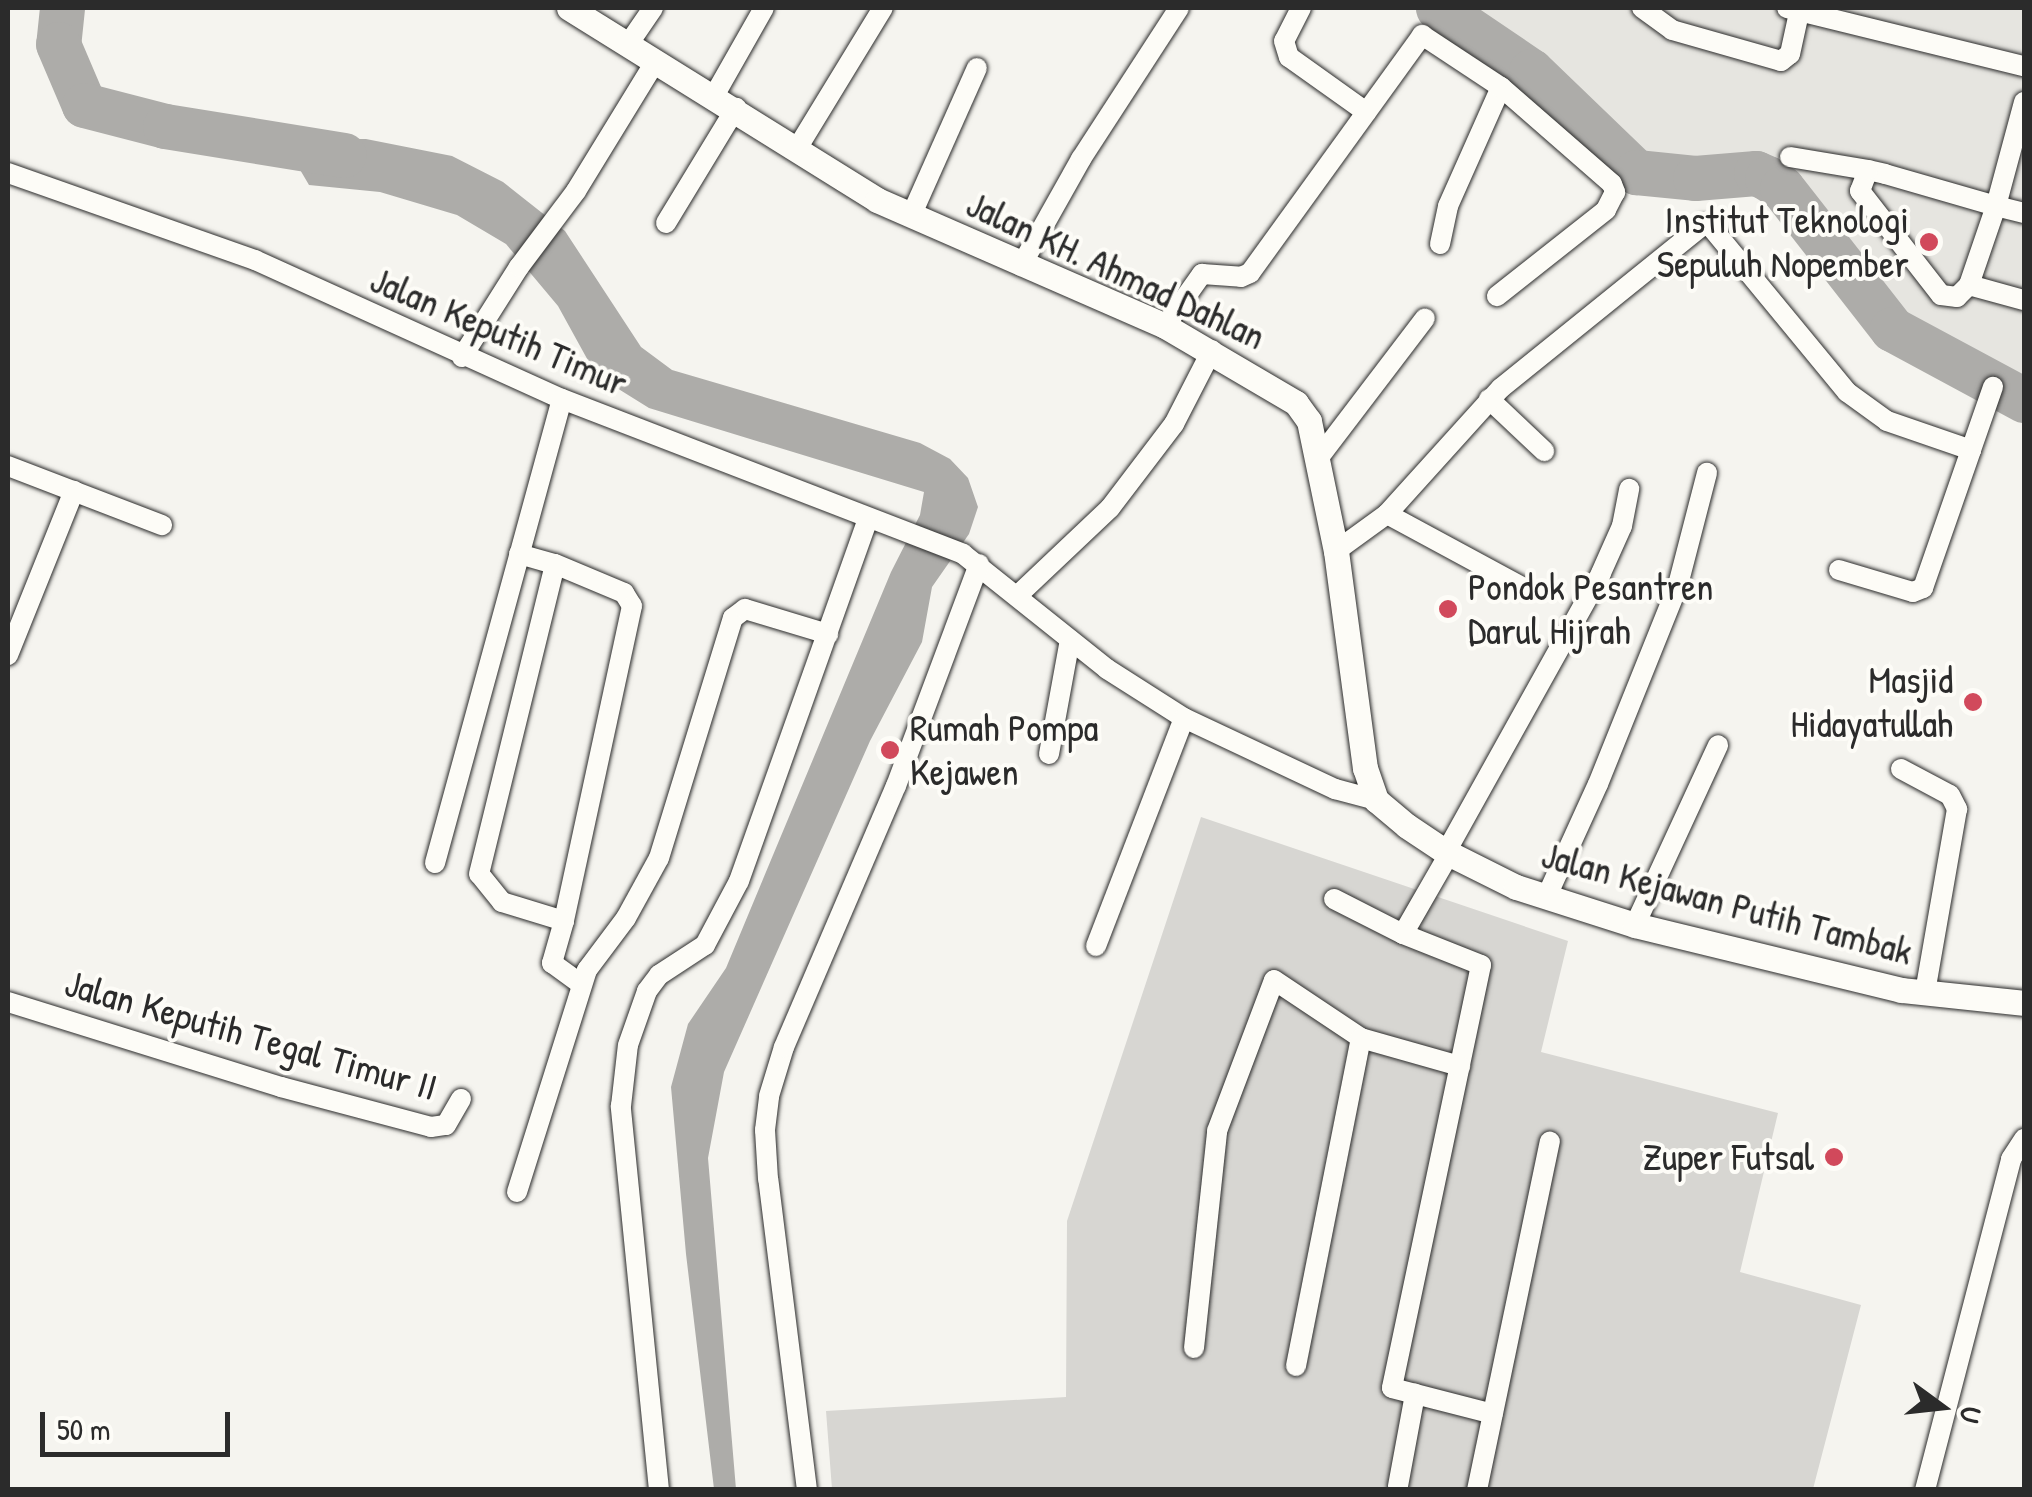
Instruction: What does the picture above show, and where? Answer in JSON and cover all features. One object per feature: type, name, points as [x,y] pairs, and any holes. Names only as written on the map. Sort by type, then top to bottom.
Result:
[{"type":"street","name":"Jalan KH. Ahmad Dahlan","points":[[568,8],[725,102],[852,186],[1021,266],[1165,326],[1212,350],[1296,403],[1309,422],[1336,551],[1361,754],[1376,800]]},
{"type":"street","points":[[627,46],[653,8]]},
{"type":"street","points":[[666,223],[725,102],[764,8]]},
{"type":"street","points":[[798,148],[884,8]]},
{"type":"street","points":[[1021,266],[1081,159],[1179,8]]},
{"type":"street","points":[[1300,8],[1284,41],[1289,57],[1366,112]]},
{"type":"street","points":[[1642,8],[1672,30],[1781,60],[1790,54],[1795,8],[2024,66]]},
{"type":"street","points":[[1165,326],[1202,274],[1241,278],[1250,273],[1422,35],[1501,87],[1612,184],[1615,192],[1606,210],[1497,296]]},
{"type":"street","points":[[462,357],[519,267],[576,191],[656,62]]},
{"type":"street","points":[[912,216],[978,68]]},
{"type":"street","points":[[1440,244],[1448,206],[1501,87]]},
{"type":"street","points":[[1868,170],[1860,191],[1941,296],[1951,300],[1969,285],[1996,206],[2024,102]]},
{"type":"street","points":[[1790,157],[1868,170],[2024,213]]},
{"type":"street","name":"Jalan Keputih Timur","points":[[8,173],[255,260],[562,399],[900,528],[971,559],[1070,640],[1184,718],[1335,789],[1376,800]]},
{"type":"street","points":[[1336,551],[1387,514],[1489,399],[1703,225],[1711,227],[1866,409],[1887,421],[1971,450]]},
{"type":"street","points":[[1969,285],[2024,300]]},
{"type":"street","points":[[1317,460],[1425,318]]},
{"type":"street","points":[[1017,596],[1110,508],[1174,424],[1212,350]]},
{"type":"street","points":[[1840,570],[1913,592],[1922,588],[1993,387]]},
{"type":"street","points":[[435,864],[562,399]]},
{"type":"street","points":[[1489,399],[1544,451]]},
{"type":"street","points":[[8,466],[162,525]]},
{"type":"street","points":[[1546,898],[1598,784],[1678,585],[1706,472]]},
{"type":"street","points":[[1403,934],[1601,573],[1622,526],[1629,490]]},
{"type":"street","points":[[8,655],[74,491]]},
{"type":"street","points":[[1387,514],[1522,587]]},
{"type":"street","points":[[659,1490],[636,1281],[622,1074],[646,991],[658,975],[705,945],[739,881],[868,518]]},
{"type":"street","points":[[519,554],[555,564],[624,593],[632,606],[552,963],[581,984]]},
{"type":"street","points":[[807,1490],[768,1179],[765,1130],[770,1096],[784,1047],[896,786],[971,559]]},
{"type":"street","points":[[555,564],[478,874],[502,902],[564,920]]},
{"type":"street","points":[[517,1192],[581,984],[626,918],[659,858],[733,618],[746,609],[828,634]]},
{"type":"street","points":[[1050,754],[1070,640]]},
{"type":"street","points":[[1096,946],[1184,718]]},
{"type":"street","points":[[1635,925],[1718,745]]},
{"type":"street","points":[[1901,769],[1950,795],[1957,809],[1924,992]]},
{"type":"street","name":"Jalan Kejawan Putih Tambak","points":[[1376,800],[1448,853],[1546,898],[1635,925],[1924,992],[2024,1003]]},
{"type":"street","points":[[1334,899],[1403,934],[1481,965],[1392,1388],[1493,1414]]},
{"type":"street","points":[[1194,1348],[1217,1130],[1274,980],[1361,1038],[1460,1066]]},
{"type":"street","name":"Jalan Keputih Tegal Timur II","points":[[8,1002],[281,1088],[431,1127],[446,1125],[461,1099]]},
{"type":"street","points":[[1296,1366],[1361,1038]]},
{"type":"street","points":[[1924,1490],[2011,1159],[2024,1139]]},
{"type":"street","points":[[1477,1490],[1550,1142]]},
{"type":"street","points":[[1398,1486],[1416,1394]]},
{"type":"shaded area","name":"Institut Teknologi Sepuluh Nopember","points":[[1457,8],[2024,8],[2024,385],[1897,319],[1770,165],[1651,158]]},
{"type":"shaded area","points":[[282,139],[366,139],[452,156],[503,182],[565,231],[641,347],[672,370],[920,443],[950,459],[968,478],[978,507],[969,534],[932,587],[922,642],[870,741],[724,1072],[708,1158],[736,1489],[714,1489],[671,1087],[688,1024],[726,968],[891,572],[920,515],[924,492],[649,408],[596,375],[558,306],[506,244],[457,215],[380,192],[309,185]]},
{"type":"shaded area","points":[[1201,817],[1568,941],[1541,1052],[1778,1113],[1740,1272],[1861,1305],[1813,1489],[832,1489],[826,1411],[1066,1397],[1067,1221]]},
{"type":"waterway","points":[[62,8],[58,44],[84,105],[165,126],[344,155]]},
{"type":"waterway","points":[[1438,8],[1531,71],[1636,172],[1695,178],[1756,173],[1782,188],[1892,329],[2024,400]]},
{"type":"place","name":"Institut Teknologi Sepuluh Nopember","points":[[1929,242]]},
{"type":"place","name":"Pondok Pesantren Darul Hijrah","points":[[1448,609]]},
{"type":"place","name":"Masjid Hidayatullah","points":[[1973,702]]},
{"type":"place","name":"Rumah Pompa Kejawen","points":[[890,750]]},
{"type":"place","name":"Zuper Futsal","points":[[1834,1157]]}]
